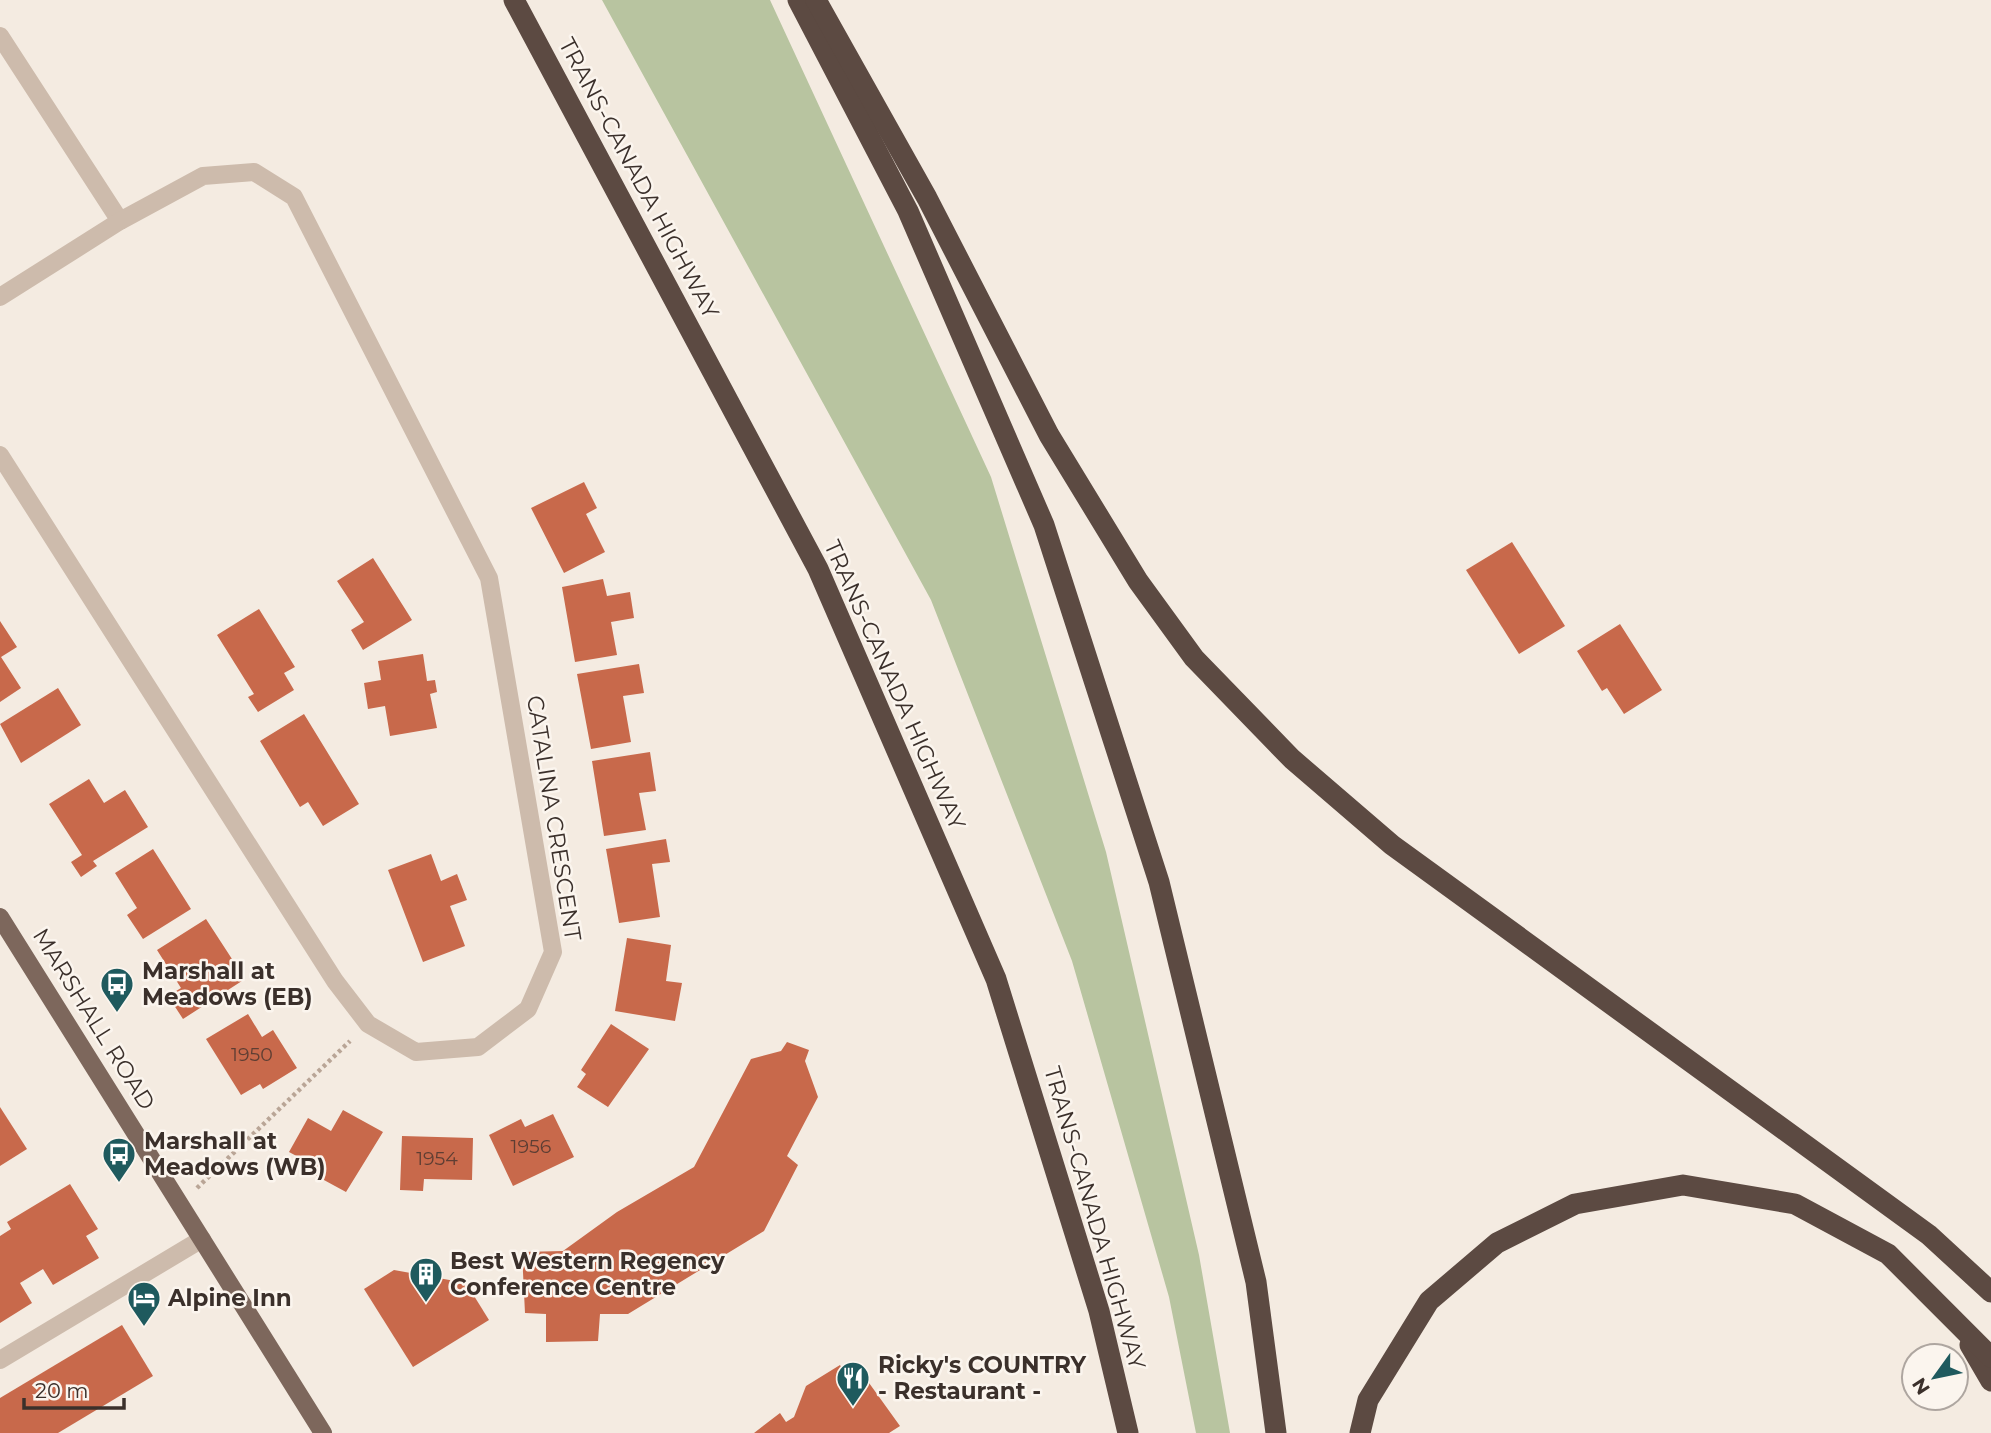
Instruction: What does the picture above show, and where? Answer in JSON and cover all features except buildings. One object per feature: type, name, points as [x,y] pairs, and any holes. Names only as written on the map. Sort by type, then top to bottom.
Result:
[{"type":"highway","name":"TRANS-CANADA HIGHWAY","points":[[514,0],[818,569],[996,979],[1099,1311],[1128,1433]]},
{"type":"highway","points":[[798,0],[908,211],[1044,526],[1159,881],[1256,1282],[1276,1433]]},
{"type":"highway","points":[[816,0],[928,198],[1049,435],[1138,581],[1194,658],[1292,759],[1392,845],[1929,1235],[1991,1292]]},
{"type":"highway","points":[[1360,1433],[1368,1400],[1429,1301],[1497,1243],[1576,1203],[1683,1185],[1795,1203],[1888,1254],[1991,1357]]},
{"type":"highway","points":[[1099,1311],[1114,1433]]},
{"type":"highway","points":[[1957,1322],[1991,1381]]},
{"type":"main road","name":"MARSHALL ROAD","points":[[1,922],[323,1433]]},
{"type":"street","points":[[0,36],[120,221]]},
{"type":"street","name":"CATALINA CRESCENT","points":[[0,297],[120,221],[203,176],[254,172],[294,197],[489,578],[553,951],[528,1009],[478,1047],[416,1052],[368,1024],[328,970],[0,455]]},
{"type":"street","points":[[0,1360],[202,1240]]},
{"type":"path","points":[[181,1204],[368,1024]]},
{"type":"green space","points":[[602,0],[770,0],[991,477],[1106,852],[1199,1255],[1230,1433],[1196,1433],[1169,1297],[1072,961],[931,600]]},
{"type":"place","name":"Marshall at Meadows (EB)","points":[[117,1014]]},
{"type":"place","name":"Marshall at Meadows (WB)","points":[[119,1184]]},
{"type":"place","name":"Best Western Regency Conference Centre","points":[[426,1304]]},
{"type":"place","name":"Alpine Inn","points":[[144,1328]]},
{"type":"place","name":"Ricky's COUNTRY - Restaurant -","points":[[853,1408]]}]
